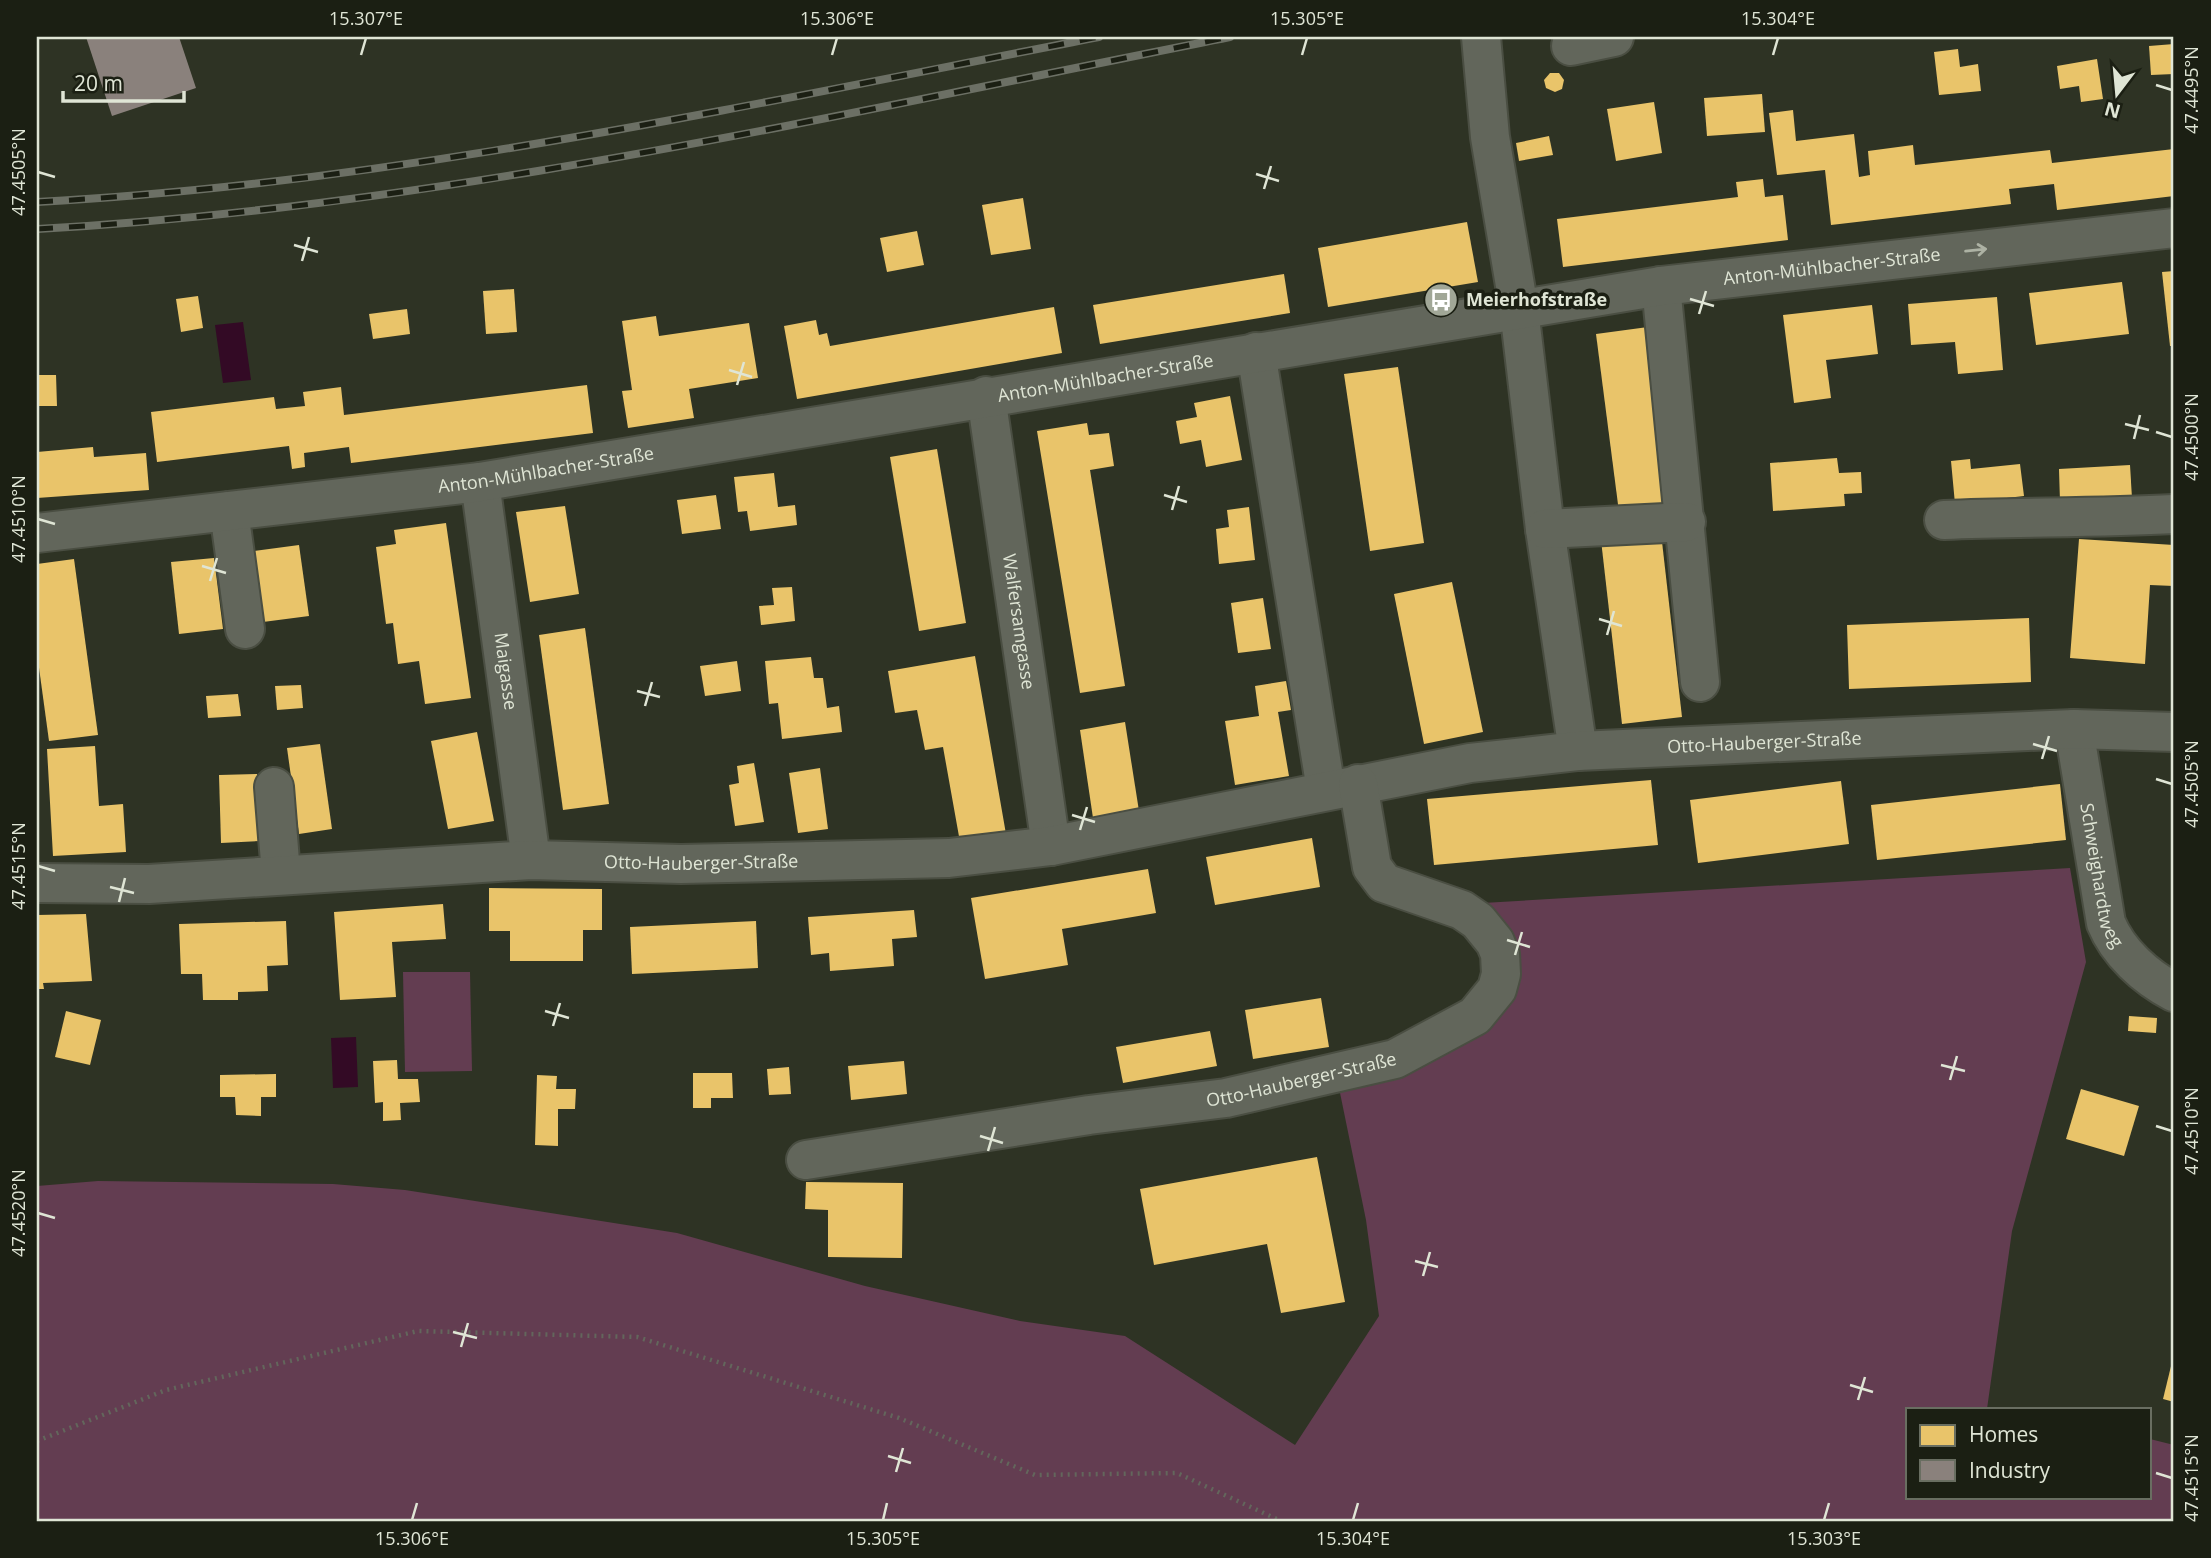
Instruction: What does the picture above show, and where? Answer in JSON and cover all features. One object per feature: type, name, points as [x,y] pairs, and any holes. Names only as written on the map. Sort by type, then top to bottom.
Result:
[{"type":"street","points":[[1481,37],[1490,137],[1519,309],[1545,529],[1578,751]]},
{"type":"street","points":[[1571,46],[1614,37]]},
{"type":"street","name":"Anton-Mühlbacher-Straße","points":[[37,533],[480,482],[1661,286],[2174,228]]},
{"type":"street","points":[[1661,286],[1700,682]]},
{"type":"street","points":[[1256,352],[1342,787]]},
{"type":"street","name":"Walfersamgasse","points":[[986,396],[1051,846]]},
{"type":"street","name":"Maigasse","points":[[480,482],[531,860]]},
{"type":"street","points":[[229,511],[245,629]]},
{"type":"street","points":[[1944,520],[2037,517],[2059,520],[2174,514]]},
{"type":"street","points":[[1545,529],[1686,522]]},
{"type":"street","name":"Otto-Hauberger-Straße","points":[[37,883],[149,884],[531,860],[681,864],[949,859],[1051,846],[1470,763],[1578,751],[2074,729],[2174,732]]},
{"type":"street","name":"Schweighardtweg","points":[[2074,729],[2106,923],[2114,941],[2129,959],[2174,992]]},
{"type":"street","points":[[274,787],[281,874]]},
{"type":"street","name":"Otto-Hauberger-Straße","points":[[806,1160],[972,1133],[1226,1098],[1395,1059],[1475,1016],[1497,989],[1501,974],[1500,954],[1495,942],[1478,921],[1462,910],[1384,883],[1372,867],[1342,787]]},
{"type":"path","points":[[37,1441],[166,1390],[418,1331],[637,1337],[899,1418],[1035,1475],[1177,1473],[1281,1521]]},
{"type":"shaded area","points":[[243,322],[251,380],[223,383],[215,325]]},
{"type":"shaded area","points":[[2070,868],[2086,962],[2012,1231],[1987,1408],[1906,1408],[1906,1498],[2152,1498],[2152,1440],[2174,1445],[2174,1521],[37,1521],[37,1186],[98,1181],[333,1184],[405,1190],[677,1233],[865,1286],[1020,1321],[1125,1336],[1295,1445],[1379,1316],[1366,1220],[1338,1083],[1515,983],[1519,957],[1514,937],[1483,903]]},
{"type":"shaded area","points":[[403,972],[470,972],[472,1071],[405,1072]]},
{"type":"shaded area","points":[[356,1037],[358,1087],[333,1088],[331,1038]]},
{"type":"building: Homes","points":[[2174,44],[2174,74],[2151,75],[2149,46]]},
{"type":"building: Homes","points":[[1958,49],[1960,67],[1978,64],[1981,91],[1939,95],[1934,52]]},
{"type":"building: Homes","points":[[2097,59],[2103,99],[2081,102],[2079,86],[2060,89],[2057,66]]},
{"type":"building: Homes","points":[[1550,73],[1559,73],[1564,80],[1562,89],[1555,92],[1546,88],[1544,80]]},
{"type":"building: Homes","points":[[1762,94],[1765,132],[1707,136],[1704,98]]},
{"type":"building: Homes","points":[[1654,102],[1662,153],[1616,161],[1607,109]]},
{"type":"building: Homes","points":[[1793,110],[1796,141],[1854,134],[1859,177],[1870,175],[1868,151],[1913,145],[1915,165],[2050,150],[2052,163],[2174,149],[2174,196],[2057,210],[2054,184],[2009,189],[2011,204],[1831,225],[1825,170],[1777,175],[1769,113]]},
{"type":"building: Homes","points":[[1549,136],[1553,155],[1519,161],[1516,143]]},
{"type":"building: Homes","points":[[1763,179],[1765,197],[1783,195],[1788,240],[1563,267],[1557,219],[1738,197],[1736,182]]},
{"type":"building: Homes","points":[[1023,198],[1031,249],[991,255],[982,205]]},
{"type":"building: Homes","points":[[1467,222],[1478,282],[1328,307],[1318,248]]},
{"type":"building: Homes","points":[[917,231],[924,265],[887,272],[880,238]]},
{"type":"building: Homes","points":[[2174,271],[2174,346],[2170,346],[2162,272]]},
{"type":"building: Homes","points":[[1284,274],[1290,313],[1100,344],[1093,305]]},
{"type":"building: Homes","points":[[2122,282],[2129,334],[2036,345],[2029,293]]},
{"type":"building: Homes","points":[[514,289],[517,332],[486,334],[483,291]]},
{"type":"building: Homes","points":[[198,296],[203,328],[181,332],[176,299]]},
{"type":"building: Homes","points":[[1997,297],[2003,370],[1958,374],[1955,342],[1911,345],[1908,304]]},
{"type":"building: Homes","points":[[1872,305],[1878,354],[1826,360],[1831,398],[1794,403],[1783,315]]},
{"type":"building: Homes","points":[[1054,307],[1062,353],[797,399],[784,326],[816,320],[819,335],[827,333],[830,346]]},
{"type":"building: Homes","points":[[407,309],[410,334],[373,339],[369,314]]},
{"type":"building: Homes","points":[[656,316],[659,336],[749,323],[758,378],[689,389],[694,418],[628,428],[622,391],[632,390],[622,321]]},
{"type":"building: Homes","points":[[1648,327],[1671,505],[1619,512],[1596,334]]},
{"type":"building: Homes","points":[[1398,367],[1424,543],[1370,551],[1344,374]]},
{"type":"building: Homes","points":[[37,375],[56,375],[57,406],[37,406]]},
{"type":"building: Homes","points":[[587,385],[593,433],[351,463],[349,447],[304,453],[305,467],[292,469],[289,446],[157,462],[151,412],[274,397],[276,409],[305,406],[303,392],[341,387],[344,415]]},
{"type":"building: Homes","points":[[1230,396],[1242,460],[1206,467],[1201,440],[1180,444],[1176,421],[1197,417],[1194,403]]},
{"type":"building: Homes","points":[[1087,423],[1089,435],[1109,433],[1114,466],[1090,470],[1125,686],[1080,693],[1037,431]]},
{"type":"building: Homes","points":[[93,447],[94,457],[146,453],[149,490],[37,498],[37,452]]},
{"type":"building: Homes","points":[[937,449],[966,623],[919,631],[890,457]]},
{"type":"building: Homes","points":[[1837,458],[1839,473],[1861,472],[1862,493],[1844,494],[1845,506],[1773,511],[1770,463]]},
{"type":"building: Homes","points":[[1970,459],[1971,469],[2020,464],[2024,496],[1955,504],[1951,461]]},
{"type":"building: Homes","points":[[2130,465],[2132,498],[2060,502],[2059,469]]},
{"type":"building: Homes","points":[[774,473],[778,507],[795,505],[797,525],[750,531],[747,511],[738,512],[734,477]]},
{"type":"building: Homes","points":[[716,495],[721,529],[682,534],[677,500]]},
{"type":"building: Homes","points":[[565,506],[579,594],[530,602],[516,512]]},
{"type":"building: Homes","points":[[1249,507],[1255,560],[1219,564],[1216,529],[1229,527],[1227,510]]},
{"type":"building: Homes","points":[[446,523],[471,698],[425,704],[419,661],[398,664],[393,623],[386,624],[376,547],[396,544],[394,530]]},
{"type":"building: Homes","points":[[1661,533],[1682,717],[1622,724],[1601,540]]},
{"type":"building: Homes","points":[[2079,539],[2174,545],[2174,586],[2150,585],[2145,664],[2070,658]]},
{"type":"building: Homes","points":[[299,545],[309,616],[263,622],[254,551]]},
{"type":"building: Homes","points":[[214,558],[223,629],[179,634],[171,562]]},
{"type":"building: Homes","points":[[74,559],[98,735],[49,741],[37,653],[37,564]]},
{"type":"building: Homes","points":[[1452,582],[1483,732],[1424,744],[1394,594]]},
{"type":"building: Homes","points":[[792,587],[795,621],[761,625],[759,606],[774,605],[772,588]]},
{"type":"building: Homes","points":[[1263,598],[1271,649],[1238,653],[1231,603]]},
{"type":"building: Homes","points":[[2029,618],[2031,682],[1849,689],[1847,625]]},
{"type":"building: Homes","points":[[585,628],[609,804],[563,810],[539,635]]},
{"type":"building: Homes","points":[[975,656],[1006,834],[960,842],[943,747],[925,750],[917,710],[895,713],[888,671]]},
{"type":"building: Homes","points":[[811,657],[814,678],[823,678],[827,708],[839,706],[842,732],[782,739],[778,703],[769,704],[765,661]]},
{"type":"building: Homes","points":[[737,661],[741,691],[705,696],[700,666]]},
{"type":"building: Homes","points":[[1286,681],[1291,710],[1278,712],[1289,776],[1235,785],[1225,721],[1259,716],[1255,686]]},
{"type":"building: Homes","points":[[301,685],[303,708],[277,710],[275,686]]},
{"type":"building: Homes","points":[[238,694],[241,716],[208,718],[206,696]]},
{"type":"building: Homes","points":[[1125,722],[1139,811],[1093,818],[1080,730]]},
{"type":"building: Homes","points":[[477,732],[494,821],[448,829],[431,741]]},
{"type":"building: Homes","points":[[320,744],[332,829],[299,834],[287,748]]},
{"type":"building: Homes","points":[[95,746],[99,806],[123,804],[126,852],[53,856],[47,749]]},
{"type":"building: Homes","points":[[754,763],[764,822],[735,826],[729,785],[739,783],[737,766]]},
{"type":"building: Homes","points":[[820,768],[828,829],[798,833],[789,773]]},
{"type":"building: Homes","points":[[257,774],[260,841],[221,843],[219,775]]},
{"type":"building: Homes","points":[[1651,780],[1658,845],[1434,865],[1427,799]]},
{"type":"building: Homes","points":[[1841,781],[1849,844],[1698,863],[1690,800]]},
{"type":"building: Homes","points":[[2060,784],[2066,840],[1877,860],[1871,805]]},
{"type":"building: Homes","points":[[1312,838],[1320,887],[1215,905],[1206,857]]},
{"type":"building: Homes","points":[[1148,869],[1156,913],[1062,929],[1068,965],[985,979],[971,898]]},
{"type":"building: Homes","points":[[489,888],[602,889],[602,930],[583,930],[583,961],[510,961],[510,931],[489,931]]},
{"type":"building: Homes","points":[[443,904],[446,939],[392,942],[396,997],[340,1000],[334,912]]},
{"type":"building: Homes","points":[[914,910],[917,937],[892,939],[894,966],[830,971],[829,953],[811,955],[808,917]]},
{"type":"building: Homes","points":[[86,914],[92,981],[43,983],[44,989],[37,989],[37,915]]},
{"type":"building: Homes","points":[[286,921],[288,965],[267,966],[268,991],[238,992],[238,1000],[203,1000],[202,974],[181,974],[179,924]]},
{"type":"building: Homes","points":[[756,921],[758,968],[632,974],[630,927]]},
{"type":"building: Homes","points":[[1321,998],[1329,1047],[1253,1059],[1245,1010]]},
{"type":"building: Homes","points":[[66,1011],[101,1020],[90,1065],[55,1057]]},
{"type":"building: Homes","points":[[2129,1016],[2157,1018],[2156,1033],[2128,1031]]},
{"type":"building: Homes","points":[[1210,1031],[1217,1066],[1123,1083],[1116,1047]]},
{"type":"building: Homes","points":[[397,1060],[398,1079],[418,1079],[420,1102],[400,1103],[401,1120],[383,1121],[383,1102],[375,1103],[373,1061]]},
{"type":"building: Homes","points":[[904,1061],[907,1094],[851,1100],[848,1066]]},
{"type":"building: Homes","points":[[789,1067],[791,1094],[769,1095],[767,1069]]},
{"type":"building: Homes","points":[[693,1073],[732,1073],[733,1098],[711,1098],[711,1108],[693,1108]]},
{"type":"building: Homes","points":[[276,1074],[276,1097],[261,1097],[261,1116],[236,1115],[235,1097],[220,1097],[220,1075]]},
{"type":"building: Homes","points":[[537,1075],[557,1076],[556,1089],[576,1089],[575,1109],[558,1109],[558,1146],[535,1145]]},
{"type":"building: Homes","points":[[2081,1089],[2139,1106],[2124,1156],[2066,1139]]},
{"type":"building: Homes","points":[[1317,1157],[1345,1302],[1281,1313],[1267,1244],[1154,1265],[1140,1189]]},
{"type":"building: Homes","points":[[806,1182],[903,1183],[902,1258],[828,1257],[828,1210],[805,1209]]},
{"type":"building: Homes","points":[[2174,1359],[2174,1402],[2163,1399]]},
{"type":"building: Industry","points":[[86,37],[179,37],[196,88],[112,116]]},
{"type":"railway","points":[[37,202],[305,178],[438,159],[703,114],[1099,37]]},
{"type":"railway","points":[[37,229],[187,218],[337,201],[487,179],[785,126],[1230,37]]},
{"type":"place","name":"Meierhofstraße","points":[[1441,300]]}]
